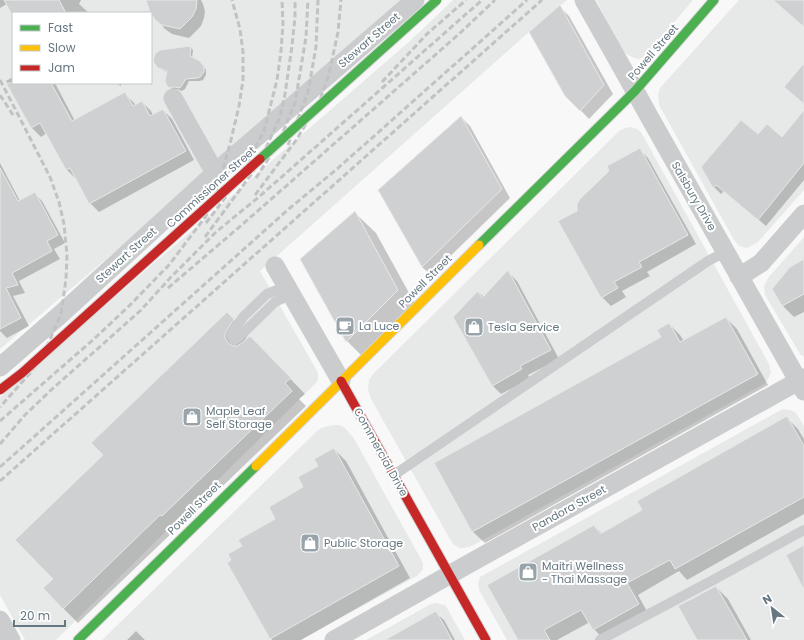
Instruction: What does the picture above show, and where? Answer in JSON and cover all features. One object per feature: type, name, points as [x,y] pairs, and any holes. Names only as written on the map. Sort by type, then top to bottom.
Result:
[{"type":"main road","name":"Commissioner Street","points":[[0,390],[28,368],[437,0]]},
{"type":"main road","name":"Powell Street","points":[[78,640],[635,91],[714,0]]},
{"type":"main road","name":"Commercial Drive","points":[[341,381],[486,640]]},
{"type":"street","name":"Stewart Street","points":[[0,367],[61,314],[215,173],[415,0]]},
{"type":"street","name":"Salsbury Drive","points":[[584,0],[739,277],[802,383]]},
{"type":"street","points":[[173,98],[215,173]]},
{"type":"street","points":[[739,277],[761,263],[804,214]]},
{"type":"street","name":"Commercial Drive","points":[[275,266],[341,381]]},
{"type":"street","name":"Pandora Street","points":[[334,640],[450,574],[802,383]]},
{"type":"street","points":[[0,620],[11,640]]},
{"type":"lane","points":[[394,476],[708,261],[725,252]]},
{"type":"lane","points":[[289,290],[238,338],[234,340],[231,334],[244,316],[267,294],[289,290]]},
{"type":"lane","points":[[600,640],[804,530]]},
{"type":"shaded area","points":[[0,0],[403,0],[164,210],[0,349]]},
{"type":"shaded area","points":[[453,0],[567,0],[260,271],[316,369],[318,380],[56,640],[25,640],[0,595],[0,397],[411,40]]},
{"type":"shaded area","points":[[596,0],[693,0],[646,56],[638,59],[626,54],[619,46]]},
{"type":"shaded area","points":[[739,0],[804,0],[804,190],[758,242],[747,248],[739,246],[734,240],[659,105],[658,95],[660,88]]},
{"type":"shaded area","points":[[630,127],[641,132],[769,364],[771,372],[769,377],[764,384],[472,546],[460,548],[454,545],[451,541],[371,399],[368,390],[369,380],[373,374],[619,131]]},
{"type":"shaded area","points":[[804,237],[804,357],[797,349],[765,295],[764,286],[768,278]]},
{"type":"shaded area","points":[[784,409],[795,412],[804,426],[804,640],[507,640],[479,590],[478,584],[480,577]]},
{"type":"shaded area","points":[[333,425],[344,427],[353,437],[421,559],[423,569],[417,576],[301,640],[102,640],[316,432],[321,428]]},
{"type":"shaded area","points":[[436,603],[445,605],[465,640],[366,640],[431,604]]},
{"type":"building","points":[[4,0],[59,0],[65,12],[12,12],[11,13]]},
{"type":"building","points":[[146,0],[197,0],[196,9],[192,17],[180,29],[162,25],[155,20],[152,12],[150,12]]},
{"type":"building","points":[[773,0],[804,0],[804,27]]},
{"type":"building","points":[[560,5],[604,85],[580,111],[565,96],[529,32]]},
{"type":"building","points":[[191,46],[190,56],[200,61],[204,66],[204,72],[200,77],[186,79],[180,88],[169,88],[165,81],[167,71],[158,68],[154,63],[153,60],[155,54],[160,50]]},
{"type":"building","points":[[804,63],[804,104],[784,87]]},
{"type":"building","points":[[6,83],[52,84],[72,121],[125,92],[133,106],[142,101],[150,116],[163,109],[186,151],[89,204],[70,168],[66,170],[40,123],[31,128]]},
{"type":"building","points":[[804,110],[804,163],[758,220],[716,185],[713,188],[701,167],[741,120],[758,134],[767,124],[782,137]]},
{"type":"building","points":[[461,116],[502,189],[422,267],[378,190]]},
{"type":"building","points":[[640,148],[688,235],[639,262],[642,267],[614,282],[618,288],[601,298],[558,221],[577,211],[577,204],[580,199],[609,171],[607,166]]},
{"type":"building","points":[[0,168],[18,201],[35,192],[58,235],[47,241],[52,251],[12,273],[18,285],[6,288],[21,318],[0,329]]},
{"type":"building","points":[[355,211],[398,290],[346,342],[300,259]]},
{"type":"building","points":[[804,259],[804,294],[782,306],[772,289],[790,267]]},
{"type":"building","points":[[508,270],[551,350],[520,366],[522,369],[492,386],[453,317],[478,291],[482,298]]},
{"type":"building","name":"Maple Leaf Self Storage","points":[[227,312],[234,319],[225,333],[228,343],[233,346],[237,346],[250,336],[291,378],[285,383],[292,391],[162,516],[160,515],[63,609],[43,588],[53,579],[15,540],[103,455],[91,443]]},
{"type":"building","points":[[726,317],[758,374],[472,532],[434,463],[661,337],[657,330],[669,323],[680,342]]},
{"type":"building","points":[[787,416],[804,446],[804,497],[675,569],[670,560],[627,583],[639,604],[593,630],[581,610],[544,630],[550,640],[518,640],[487,585],[594,525],[600,534],[642,510],[637,501]]},
{"type":"building","name":"Public Storage","points":[[334,448],[399,566],[270,639],[227,563],[231,560],[228,554],[242,546],[238,540],[275,519],[269,507],[303,487],[298,477],[318,466],[314,459]]},
{"type":"building","points":[[804,545],[804,590],[786,555]]},
{"type":"building","points":[[716,586],[747,640],[697,640],[678,606]]},
{"type":"building","points":[[436,611],[452,640],[385,640]]},
{"type":"railway","points":[[0,421],[94,339],[129,306],[169,265],[206,216],[216,194],[230,144],[239,106],[243,80],[243,52],[240,29],[232,0]]},
{"type":"railway","points":[[206,223],[231,190],[264,131],[277,80],[281,51],[283,24],[282,0]]},
{"type":"railway","points":[[205,237],[253,172],[280,117],[292,46],[295,0]]},
{"type":"railway","points":[[256,178],[281,137],[295,103],[306,37],[308,0]]},
{"type":"railway","points":[[288,145],[308,92],[316,47],[318,0]]},
{"type":"railway","points":[[255,195],[297,139],[320,100],[329,74],[338,32],[341,0]]},
{"type":"railway","points":[[382,82],[427,34],[466,0]]},
{"type":"railway","points":[[0,444],[25,415],[140,311],[172,276],[216,232],[260,196],[482,0]]},
{"type":"railway","points":[[168,288],[459,34],[495,0]]},
{"type":"railway","points":[[0,467],[290,208],[337,169],[527,0]]},
{"type":"railway","points":[[0,481],[542,0]]},
{"type":"railway","points":[[0,80],[50,177],[59,202],[64,224],[67,255],[66,279],[61,314],[48,344],[32,371],[0,407]]},
{"type":"railway","points":[[0,95],[13,115]]},
{"type":"traffic: fast","points":[[260,159],[437,0]]},
{"type":"traffic: fast","points":[[479,245],[635,91],[714,0]]},
{"type":"traffic: fast","points":[[78,640],[256,466]]},
{"type":"traffic: slow","points":[[256,466],[479,245]]},
{"type":"traffic: jam","points":[[0,390],[22,373],[260,159]]},
{"type":"traffic: jam","points":[[341,381],[486,640]]},
{"type":"place","name":"La Luce","points":[[345,326]]},
{"type":"place","name":"Tesla Service","points":[[474,327]]},
{"type":"place","name":"Maple Leaf Self Storage","points":[[192,417]]},
{"type":"place","name":"Public Storage","points":[[310,543]]},
{"type":"place","name":"Maitri Wellness - Thai Massage","points":[[528,572]]}]
